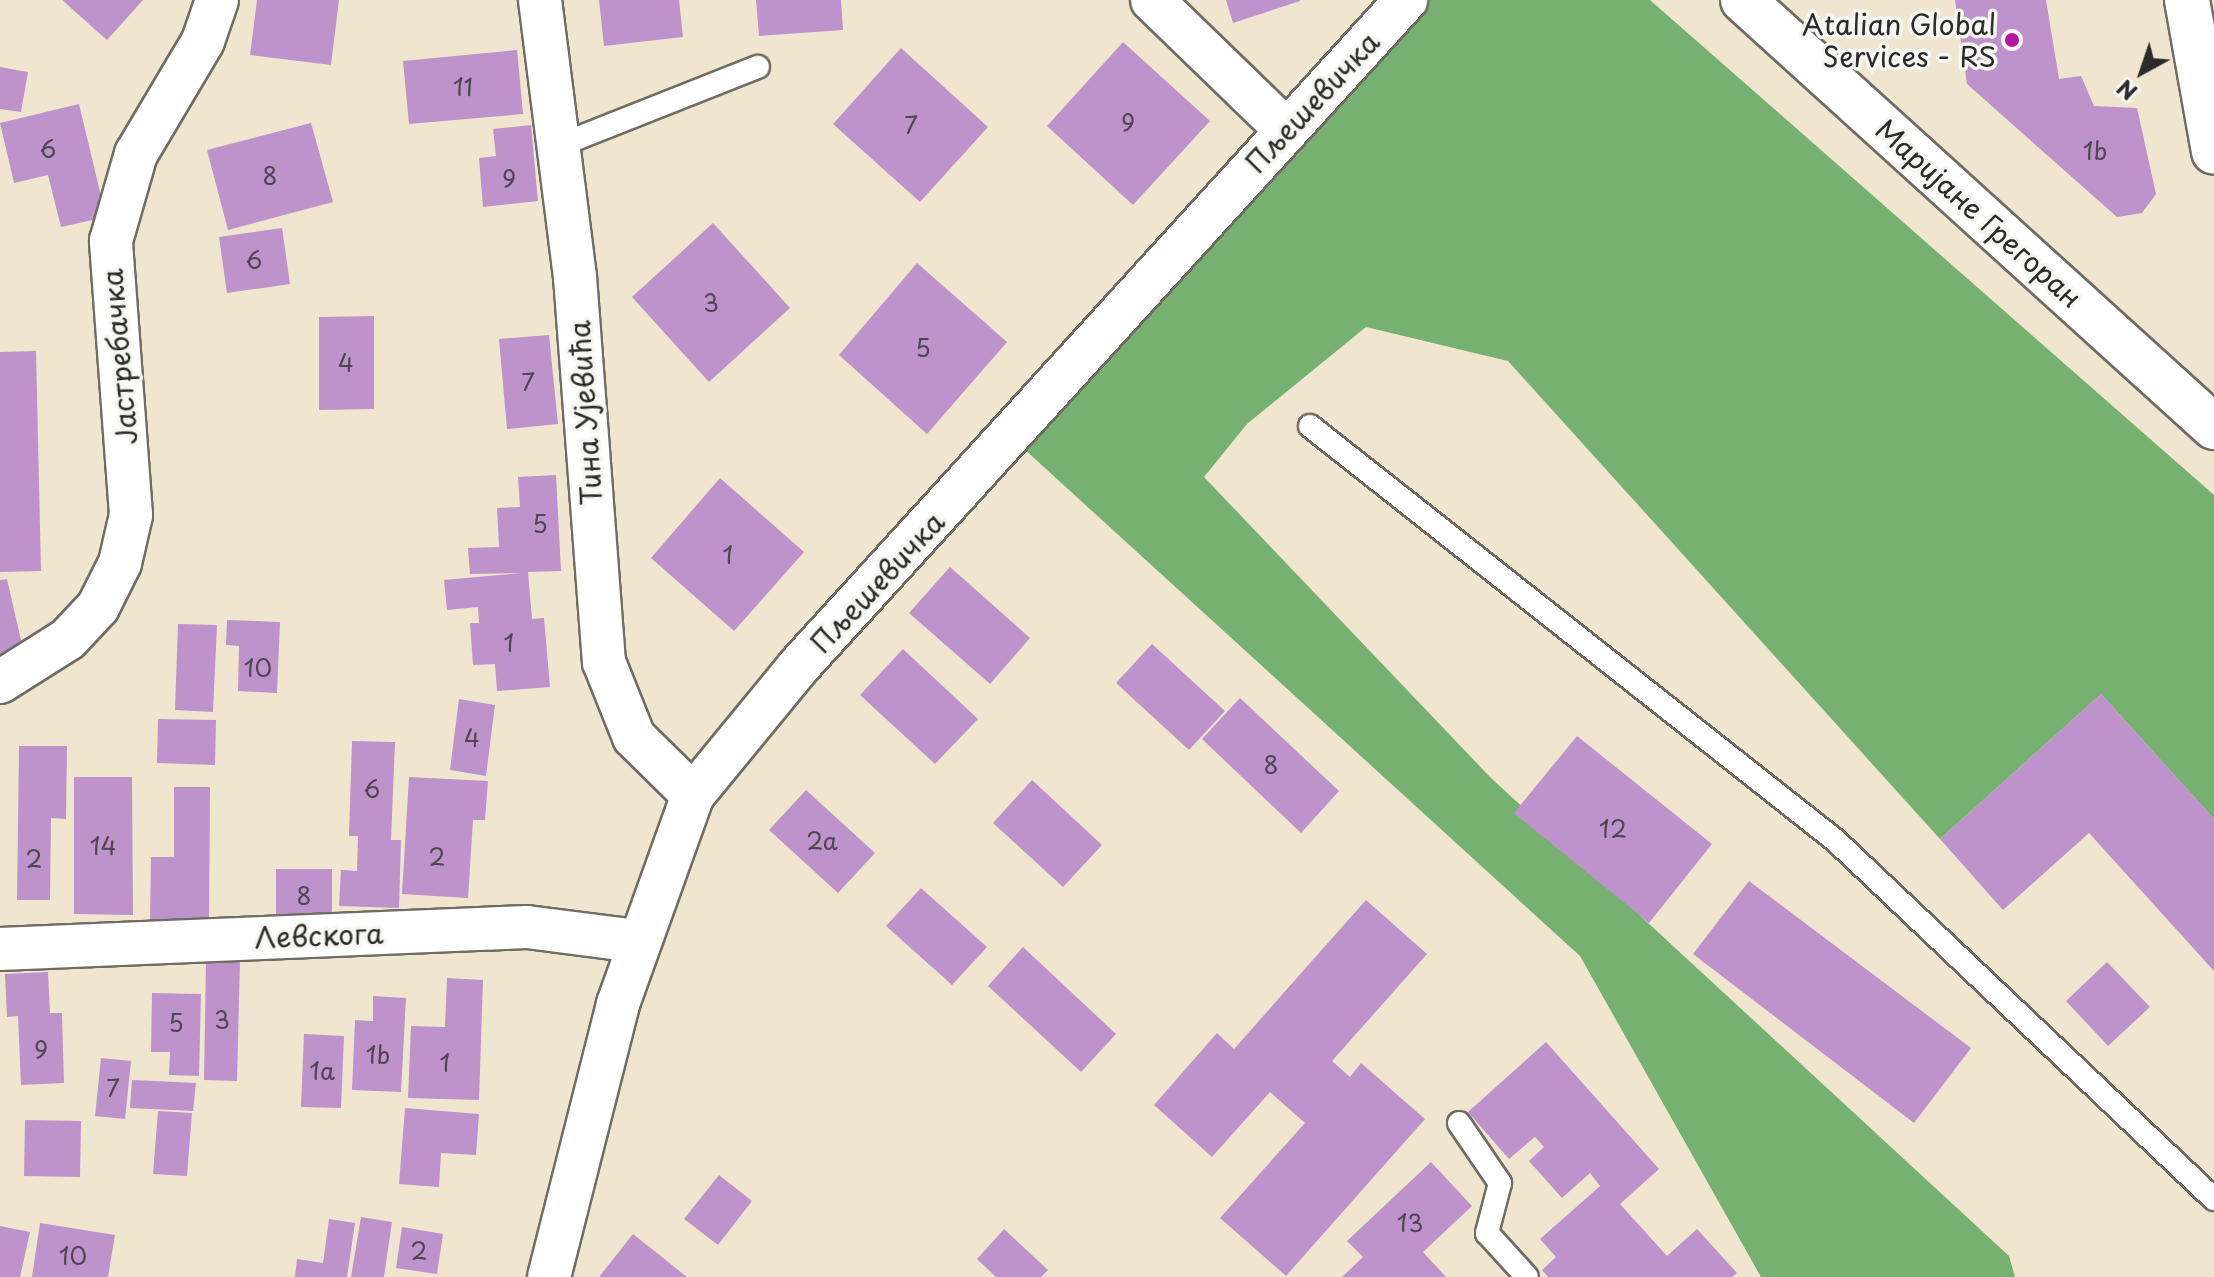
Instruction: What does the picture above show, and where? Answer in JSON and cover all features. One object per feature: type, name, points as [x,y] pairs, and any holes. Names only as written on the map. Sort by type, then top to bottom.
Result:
[{"type":"street","name":"Јастребачка","points":[[0,682],[68,639],[98,607],[120,563],[131,515],[111,241],[136,154],[203,41],[217,0]]},
{"type":"street","name":"Тина Ујевића","points":[[540,0],[558,146],[604,662],[634,737],[693,795]]},
{"type":"street","points":[[1152,0],[1286,130]]},
{"type":"street","name":"Пљешевичка","points":[[549,1277],[637,941],[693,795],[798,667],[1406,0]]},
{"type":"street","name":"Маријане Грегоран","points":[[1743,0],[2214,427]]},
{"type":"street","points":[[2187,0],[2214,152]]},
{"type":"street","name":"Левскога","points":[[0,949],[527,927],[637,941]]},
{"type":"lane","points":[[558,146],[758,67]]},
{"type":"lane","points":[[1310,426],[1835,840],[2214,1199]]},
{"type":"lane","points":[[1459,1123],[1500,1183],[1487,1233],[1527,1277]]},
{"type":"green space","points":[[1429,0],[1650,0],[2214,495],[2214,819],[2101,694],[1940,839],[1508,361],[1366,327],[1247,424],[1204,477],[1491,778],[2009,1256],[2015,1277],[1761,1277],[1580,956],[1023,448]]},
{"type":"building","points":[[62,0],[143,0],[107,40]]},
{"type":"building","points":[[257,0],[339,0],[331,65],[250,55]]},
{"type":"building","points":[[599,0],[679,0],[683,37],[604,46]]},
{"type":"building","points":[[756,0],[841,0],[843,30],[759,36]]},
{"type":"building","points":[[1226,0],[1300,0],[1300,1],[1233,23]]},
{"type":"building","points":[[1955,0],[2046,0],[2059,79],[2081,76],[2094,106],[2137,108],[2156,194],[2142,213],[2117,217],[1967,84]]},
{"type":"building","points":[[1123,42],[1210,121],[1133,205],[1047,126]]},
{"type":"building","points":[[901,48],[988,127],[920,202],[833,124]]},
{"type":"building","points":[[517,50],[523,114],[409,124],[403,61]]},
{"type":"building","points":[[0,67],[28,72],[21,112],[0,109]]},
{"type":"building","points":[[79,104],[106,217],[61,227],[48,175],[14,183],[0,123]]},
{"type":"building","points":[[311,123],[333,202],[228,230],[207,150]]},
{"type":"building","points":[[531,125],[538,201],[483,207],[479,158],[496,156],[493,129]]},
{"type":"building","points":[[713,223],[790,308],[709,382],[632,297]]},
{"type":"building","points":[[282,228],[290,284],[227,293],[219,237]]},
{"type":"building","points":[[917,263],[1007,342],[927,434],[839,355]]},
{"type":"building","points":[[374,316],[374,409],[319,410],[319,317]]},
{"type":"building","points":[[549,335],[558,424],[507,429],[499,339]]},
{"type":"building","points":[[36,351],[41,571],[0,572],[0,352]]},
{"type":"building","points":[[556,475],[561,571],[528,572],[532,619],[544,618],[550,687],[497,691],[495,664],[473,665],[470,623],[479,623],[478,607],[447,610],[444,580],[522,573],[470,574],[468,548],[499,547],[497,508],[520,507],[518,477]]},
{"type":"building","points":[[720,478],[804,552],[734,631],[651,558]]},
{"type":"building","points":[[950,567],[1030,638],[990,684],[909,613]]},
{"type":"building","points":[[7,579],[23,649],[0,654],[0,580]]},
{"type":"building","points":[[227,620],[280,622],[277,693],[238,691],[239,646],[226,645]]},
{"type":"building","points":[[178,624],[217,625],[213,712],[175,710]]},
{"type":"building","points":[[1152,644],[1225,711],[1189,750],[1116,683]]},
{"type":"building","points":[[903,649],[978,719],[935,764],[860,695]]},
{"type":"building","points":[[2101,694],[2214,819],[2214,971],[2089,833],[2003,910],[1940,839]]},
{"type":"building","points":[[1240,698],[1339,791],[1301,833],[1202,739]]},
{"type":"building","points":[[459,699],[495,705],[486,776],[450,770]]},
{"type":"building","points":[[158,719],[216,720],[215,765],[157,763]]},
{"type":"building","points":[[1577,736],[1712,844],[1649,923],[1514,813]]},
{"type":"building","points":[[352,741],[395,742],[391,840],[401,840],[399,908],[339,906],[341,870],[357,871],[358,836],[349,836]]},
{"type":"building","points":[[19,746],[67,746],[66,819],[51,818],[50,900],[17,900]]},
{"type":"building","points":[[74,777],[132,777],[133,915],[74,914]]},
{"type":"building","points":[[409,777],[488,781],[485,820],[473,820],[468,898],[402,894]]},
{"type":"building","points":[[1032,780],[1102,845],[1063,887],[993,823]]},
{"type":"building","points":[[174,787],[210,787],[209,922],[150,922],[151,857],[174,857]]},
{"type":"building","points":[[806,790],[875,853],[838,893],[769,830]]},
{"type":"building","points":[[276,869],[332,869],[332,922],[276,923]]},
{"type":"building","points":[[1749,881],[1971,1048],[1914,1123],[1693,954]]},
{"type":"building","points":[[921,888],[987,947],[952,985],[886,926]]},
{"type":"building","points":[[1366,900],[1427,954],[1332,1061],[1350,1077],[1361,1063],[1425,1119],[1286,1276],[1220,1218],[1305,1123],[1270,1092],[1212,1157],[1154,1105],[1217,1033],[1234,1049]]},
{"type":"building","points":[[1023,947],[1116,1034],[1081,1072],[988,986]]},
{"type":"building","points":[[206,960],[240,961],[237,1081],[204,1080]]},
{"type":"building","points":[[2107,962],[2150,1007],[2108,1046],[2066,1001]]},
{"type":"building","points":[[48,972],[50,1013],[62,1013],[64,1083],[21,1085],[18,1016],[7,1017],[5,974]]},
{"type":"building","points":[[447,978],[483,980],[479,1100],[408,1098],[411,1026],[445,1027]]},
{"type":"building","points":[[152,993],[201,994],[199,1076],[169,1075],[170,1052],[151,1052]]},
{"type":"building","points":[[373,996],[406,998],[401,1092],[352,1090],[355,1020],[373,1021]]},
{"type":"building","points":[[304,1034],[344,1036],[341,1108],[301,1107]]},
{"type":"building","points":[[1546,1042],[1659,1169],[1620,1204],[1667,1256],[1697,1229],[1737,1273],[1732,1277],[1548,1277],[1542,1270],[1556,1257],[1540,1239],[1600,1186],[1590,1173],[1562,1198],[1529,1161],[1544,1147],[1535,1137],[1509,1159],[1468,1112]]},
{"type":"building","points":[[101,1058],[131,1061],[125,1119],[95,1116]]},
{"type":"building","points":[[132,1080],[196,1083],[193,1111],[130,1108]]},
{"type":"building","points":[[405,1108],[479,1114],[476,1155],[441,1153],[439,1187],[399,1184]]},
{"type":"building","points":[[158,1111],[192,1113],[187,1176],[153,1174]]},
{"type":"building","points":[[25,1120],[81,1121],[80,1177],[24,1176]]},
{"type":"building","points":[[1431,1162],[1472,1206],[1423,1252],[1446,1277],[1342,1277],[1363,1257],[1347,1241]]},
{"type":"building","points":[[719,1175],[752,1201],[718,1245],[684,1219]]},
{"type":"building","points":[[361,1217],[392,1222],[384,1277],[351,1277]]},
{"type":"building","points":[[329,1219],[355,1223],[347,1277],[295,1277],[297,1259],[323,1263]]},
{"type":"building","points":[[40,1223],[115,1235],[108,1277],[32,1277]]},
{"type":"building","points":[[0,1226],[30,1232],[20,1277],[0,1277]]},
{"type":"building","points":[[402,1227],[443,1234],[437,1274],[396,1268]]},
{"type":"building","points":[[1004,1229],[1048,1270],[1041,1277],[996,1277],[977,1259]]},
{"type":"building","points":[[633,1234],[687,1277],[599,1277]]},
{"type":"place","name":"Atalian Global Services - RS","points":[[2012,40]]}]
